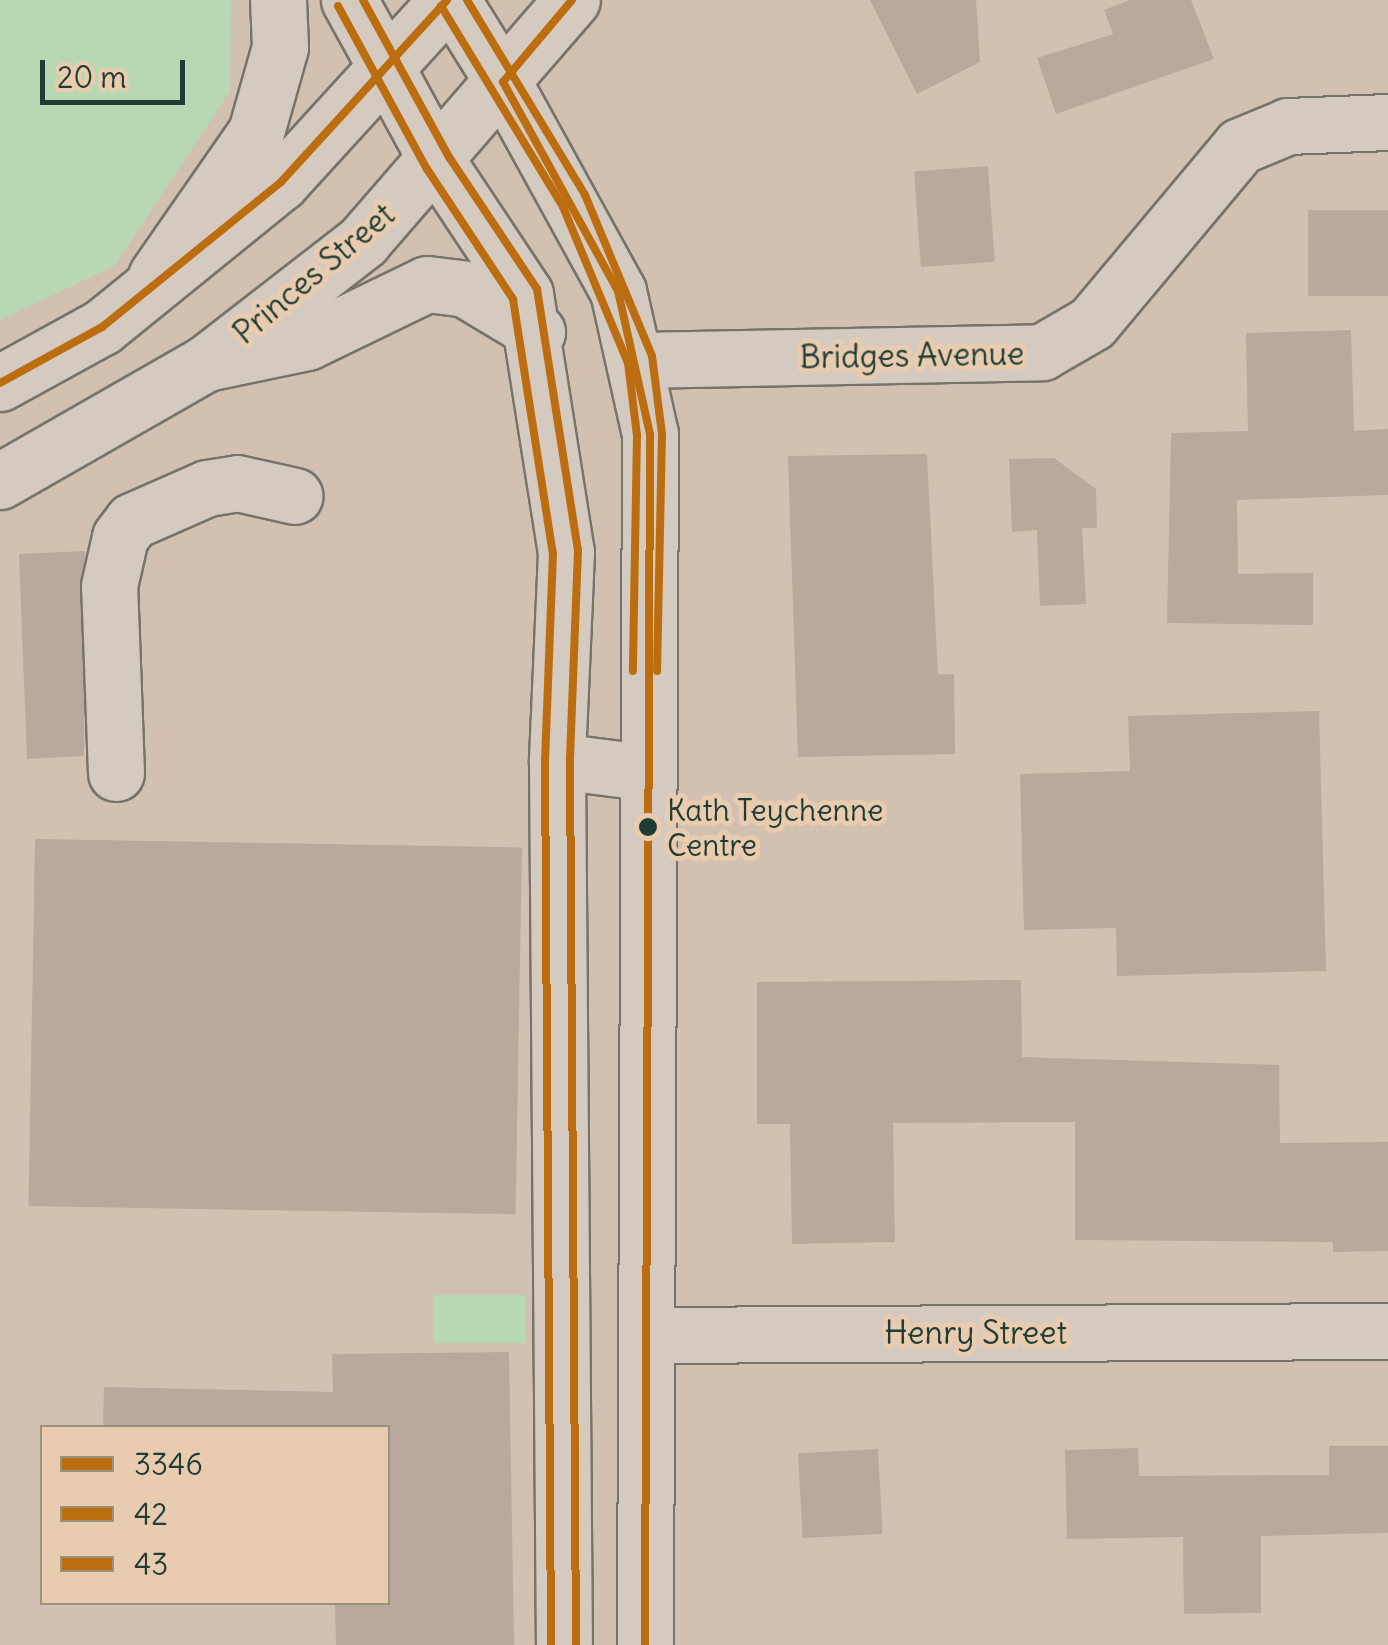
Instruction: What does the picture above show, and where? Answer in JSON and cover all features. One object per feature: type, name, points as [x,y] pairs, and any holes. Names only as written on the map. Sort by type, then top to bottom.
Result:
[{"type":"main road","points":[[149,287],[256,132],[280,47],[278,0]]},
{"type":"main road","points":[[349,0],[438,163],[487,228],[536,332],[566,552],[556,761],[564,1645]]},
{"type":"main road","points":[[0,383],[102,328],[281,182],[450,0],[503,82],[618,291],[640,360],[650,434],[643,772],[645,1645]]},
{"type":"main road","name":"Princes Street","points":[[0,480],[206,363],[363,240],[438,163],[572,0]]},
{"type":"main road","name":"Bridges Avenue","points":[[640,360],[1042,352],[1092,323],[1240,146],[1288,126],[1388,122]]},
{"type":"main road","points":[[206,363],[308,342],[428,284],[464,289],[536,332]]},
{"type":"main road","points":[[116,773],[110,586],[120,537],[132,522],[207,488],[238,483],[295,496]]},
{"type":"main road","points":[[556,761],[643,772]]},
{"type":"main road","name":"Henry Street","points":[[564,1334],[1388,1332]]},
{"type":"green space","points":[[0,0],[231,0],[230,91],[114,266],[0,320]]},
{"type":"green space","points":[[433,1295],[525,1295],[525,1343],[433,1343]]},
{"type":"building","points":[[870,0],[976,0],[980,62],[917,94]]},
{"type":"building","points":[[1130,0],[1191,0],[1214,59],[1056,114],[1037,58],[1113,34],[1104,10]]},
{"type":"building","points":[[988,166],[995,262],[921,267],[914,171]]},
{"type":"building","points":[[1308,210],[1388,210],[1388,296],[1308,296]]},
{"type":"building","points":[[1351,330],[1354,431],[1388,429],[1388,495],[1237,500],[1238,574],[1313,573],[1313,625],[1167,623],[1171,433],[1248,431],[1246,333]]},
{"type":"building","points":[[927,454],[938,674],[954,674],[955,754],[798,757],[788,456]]},
{"type":"building","points":[[1054,458],[1096,489],[1097,528],[1082,528],[1086,604],[1040,606],[1037,530],[1012,532],[1009,459]]},
{"type":"building","points":[[85,551],[84,756],[27,759],[19,554]]},
{"type":"building","points":[[1319,711],[1326,971],[1117,976],[1116,928],[1024,930],[1020,774],[1130,771],[1128,716]]},
{"type":"building","points":[[35,839],[522,847],[516,1214],[29,1206]]},
{"type":"building","points":[[1021,980],[1022,1057],[1279,1065],[1280,1143],[1388,1142],[1388,1251],[1333,1252],[1333,1242],[1075,1240],[1075,1122],[893,1123],[895,1242],[792,1244],[790,1124],[757,1124],[757,982]]},
{"type":"building","points":[[509,1352],[514,1645],[336,1645],[335,1605],[390,1605],[390,1425],[103,1425],[104,1387],[333,1392],[332,1354]]},
{"type":"building","points":[[1329,1446],[1388,1446],[1388,1533],[1261,1536],[1261,1613],[1184,1614],[1183,1537],[1067,1539],[1065,1450],[1138,1448],[1139,1476],[1329,1475]]},
{"type":"building","points":[[878,1449],[882,1534],[803,1538],[798,1453]]},
{"type":"transit line","name":"43","points":[[363,0],[449,157],[537,289],[578,550],[570,761],[576,1645]]},
{"type":"transit line","name":"3346","points":[[0,383],[102,327],[281,182],[447,0]]},
{"type":"transit line","name":"43","points":[[467,0],[585,195],[652,356],[662,434],[657,671]]},
{"type":"transit line","name":"3346","points":[[503,82],[572,0]]},
{"type":"transit line","name":"42","points":[[338,6],[427,169],[513,299],[553,553],[545,761],[551,1645]]},
{"type":"transit line","name":"42","points":[[441,6],[563,207],[628,363],[637,435],[633,671]]},
{"type":"transit line","name":"3346","points":[[503,82],[618,291],[650,434],[645,1645]]},
{"type":"place","name":"Kath Teychenne Centre","points":[[648,827]]}]
